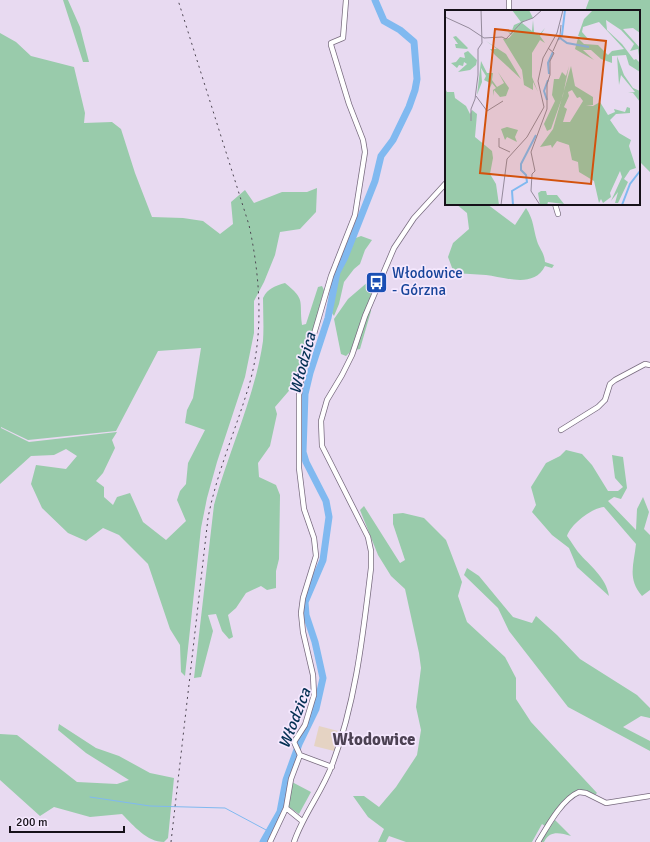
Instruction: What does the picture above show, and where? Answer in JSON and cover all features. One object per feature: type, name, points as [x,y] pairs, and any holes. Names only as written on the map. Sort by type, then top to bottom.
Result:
[{"type":"street","points":[[270,842],[286,808],[291,779],[299,754],[295,745],[305,725],[314,695],[313,675],[303,632],[301,613],[303,598],[316,556],[314,538],[304,509],[299,468],[299,395],[302,375],[331,276],[355,215],[365,152],[363,140],[349,104],[331,45],[331,43],[343,38],[346,0]]},
{"type":"street","points":[[294,842],[302,821],[332,767],[341,742],[352,697],[368,587],[371,555],[365,528],[322,446],[320,421],[327,400],[352,355],[365,316],[394,248],[414,218],[445,184]]},
{"type":"street","points":[[555,205],[558,214]]},
{"type":"street","points":[[561,430],[598,407],[605,400],[610,384],[615,380],[645,364],[650,365]]},
{"type":"street","points":[[299,754],[332,767]]},
{"type":"street","points":[[538,842],[557,813],[576,793],[586,793],[606,803],[650,796]]},
{"type":"street","points":[[286,808],[302,821]]},
{"type":"shaded area","points":[[319,726],[338,731],[334,751],[314,746]]},
{"type":"green space","points":[[63,0],[68,0],[80,27],[89,62],[83,62]]},
{"type":"green space","points":[[589,0],[650,0],[650,172],[640,162],[640,10],[585,10]]},
{"type":"green space","points":[[0,33],[16,42],[31,56],[74,67],[85,113],[84,123],[112,122],[121,129],[135,173],[152,217],[183,218],[203,221],[220,234],[233,224],[231,202],[245,190],[254,203],[282,192],[307,192],[317,188],[316,212],[300,229],[280,232],[275,255],[264,282],[254,301],[254,333],[245,377],[217,462],[207,498],[201,528],[185,676],[181,672],[180,645],[170,629],[148,564],[119,535],[103,528],[86,541],[68,533],[42,508],[31,484],[36,465],[66,469],[77,456],[66,449],[54,455],[31,456],[0,484]],"holes":[[[201,348],[193,398],[187,410],[185,423],[205,430],[188,463],[186,484],[180,491],[177,500],[186,521],[166,540],[143,522],[130,493],[117,497],[113,505],[104,497],[104,487],[96,481],[103,473],[115,448],[112,440],[117,432],[29,442],[1,428],[28,440],[116,431],[158,351]]]},
{"type":"green space","points":[[457,205],[488,205],[515,225],[526,208],[532,220],[537,241],[544,256],[545,262],[554,265],[552,268],[545,266],[540,273],[534,277],[518,280],[486,275],[454,273],[448,257],[453,243],[469,229],[467,213]]},
{"type":"green space","points":[[361,236],[372,240],[365,250],[360,264],[344,282],[339,304],[334,316],[332,313],[338,265],[348,241]]},
{"type":"green space","points":[[369,281],[374,285],[370,298],[371,311],[360,349],[351,351],[346,356],[341,354],[334,319],[348,299]]},
{"type":"green space","points":[[285,283],[299,297],[302,325],[306,324],[318,287],[322,286],[324,290],[300,378],[275,407],[277,414],[270,446],[258,463],[259,477],[276,485],[280,495],[279,559],[276,571],[276,588],[267,590],[261,586],[246,593],[236,608],[228,615],[233,637],[229,639],[222,631],[216,614],[208,615],[213,631],[201,677],[194,678],[214,505],[248,403],[259,362],[263,341],[263,298],[272,288]]},
{"type":"green space","points":[[566,450],[582,454],[592,465],[608,491],[618,491],[623,487],[615,478],[612,455],[623,457],[627,488],[621,499],[614,497],[608,501],[636,530],[637,509],[643,497],[649,512],[644,529],[650,535],[650,590],[642,596],[634,584],[633,577],[636,544],[604,507],[594,510],[582,517],[569,531],[567,536],[578,552],[601,577],[605,583],[609,596],[577,567],[569,548],[552,535],[532,512],[536,505],[531,487],[546,463],[560,456]]},
{"type":"green space","points":[[364,506],[400,563],[405,560],[393,524],[393,514],[403,513],[424,518],[446,540],[462,582],[458,596],[467,622],[505,657],[516,678],[516,699],[531,722],[597,793],[594,796],[583,790],[565,801],[557,809],[545,826],[542,824],[532,842],[406,842],[389,836],[386,842],[378,842],[384,829],[368,817],[353,796],[364,796],[379,807],[396,787],[417,755],[421,730],[416,707],[421,668],[405,589],[391,576],[378,555],[360,510]]},
{"type":"green space","points":[[467,568],[479,576],[513,617],[532,623],[536,616],[580,659],[637,695],[650,708],[650,718],[641,716],[623,727],[650,741],[650,751],[568,707],[509,631],[498,608],[464,575]]},
{"type":"green space","points":[[59,724],[96,748],[119,756],[150,773],[174,778],[168,838],[164,842],[146,836],[122,814],[90,817],[54,807],[40,816],[0,780],[0,734],[17,735],[77,782],[117,784],[129,780],[86,753],[58,730]]},
{"type":"green space","points":[[292,782],[311,792],[299,814],[289,807],[288,804]]},
{"type":"green space","points":[[555,820],[571,836],[556,833],[546,838],[544,842],[539,842]]},
{"type":"waterway","name":"Włodzica","points":[[263,842],[280,812],[286,780],[299,744],[316,709],[323,678],[315,642],[306,615],[305,602],[323,560],[329,517],[326,501],[306,462],[303,452],[305,394],[310,373],[328,318],[337,272],[345,257],[375,181],[381,156],[393,140],[409,107],[417,79],[414,42],[400,30],[384,21],[375,0]]},
{"type":"waterway","points":[[90,797],[150,806],[225,808],[268,831]]},
{"type":"railway","points":[[171,842],[208,518],[222,466],[250,382],[259,323],[256,264],[249,225],[178,0]]},
{"type":"place","name":"Włodowice - Górzna","points":[[376,282]]},
{"type":"district","name":"Włodowice","points":[[374,739]]}]
